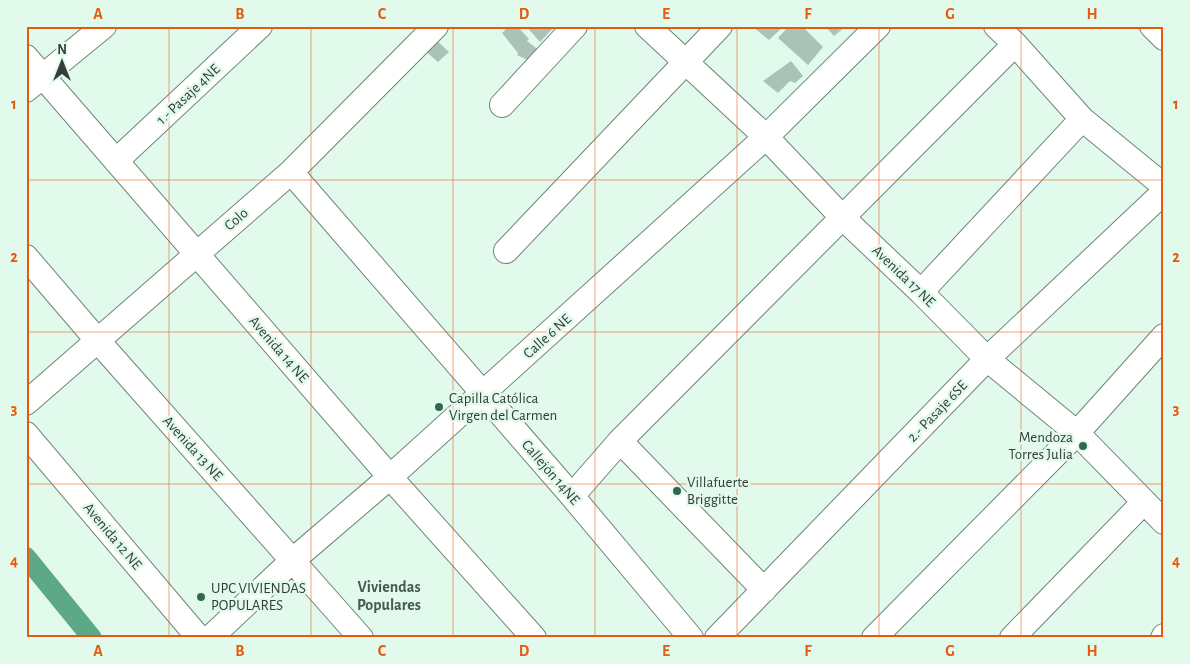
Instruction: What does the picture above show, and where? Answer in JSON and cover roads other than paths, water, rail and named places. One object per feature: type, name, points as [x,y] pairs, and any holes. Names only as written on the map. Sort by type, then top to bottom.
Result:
[{"type":"street","points":[[34,83],[104,26]]},
{"type":"street","name":"1.- Pasaje 4NE","points":[[116,161],[260,26]]},
{"type":"street","name":"Colo","points":[[26,403],[292,172],[436,26]]},
{"type":"street","points":[[502,105],[575,26]]},
{"type":"street","name":"Avenida 17 NE","points":[[647,26],[766,137],[842,217],[921,292],[987,359],[1077,434],[1164,522]]},
{"type":"street","points":[[506,251],[720,26]]},
{"type":"street","name":"Calle 6 NE","points":[[210,638],[293,560],[390,477],[766,137],[878,26]]},
{"type":"street","points":[[996,26],[1015,44],[1082,119],[1164,186]]},
{"type":"street","points":[[572,496],[620,441],[1015,44]]},
{"type":"street","name":"Avenida 14 NE","points":[[26,57],[34,83],[116,161],[390,477],[534,638]]},
{"type":"street","points":[[921,292],[1082,119]]},
{"type":"street","name":"Callejón 14NE","points":[[292,172],[572,496],[691,638]]},
{"type":"street","name":"2.- Pasaje 6SE","points":[[717,638],[987,359],[1164,192]]},
{"type":"street","name":"Avenida 13 NE","points":[[26,257],[361,638]]},
{"type":"street","points":[[874,638],[1077,434],[1164,336]]},
{"type":"street","name":"Avenida 12 NE","points":[[26,434],[199,638]]},
{"type":"street","points":[[620,441],[764,590]]},
{"type":"street","points":[[1012,638],[1144,502]]},
{"type":"waterway","points":[[26,557],[92,638]]},
{"type":"place","name":"Capilla Católica Virgen del Carmen","points":[[439,407]]},
{"type":"place","name":"Mendoza Torres Julia","points":[[1083,446]]},
{"type":"place","name":"Villafuerte Briggitte","points":[[677,491]]},
{"type":"place","name":"UPC VIVIENDAS POPULARES","points":[[201,597]]},
{"type":"district","name":"Viviendas Populares","points":[[389,595]]}]
